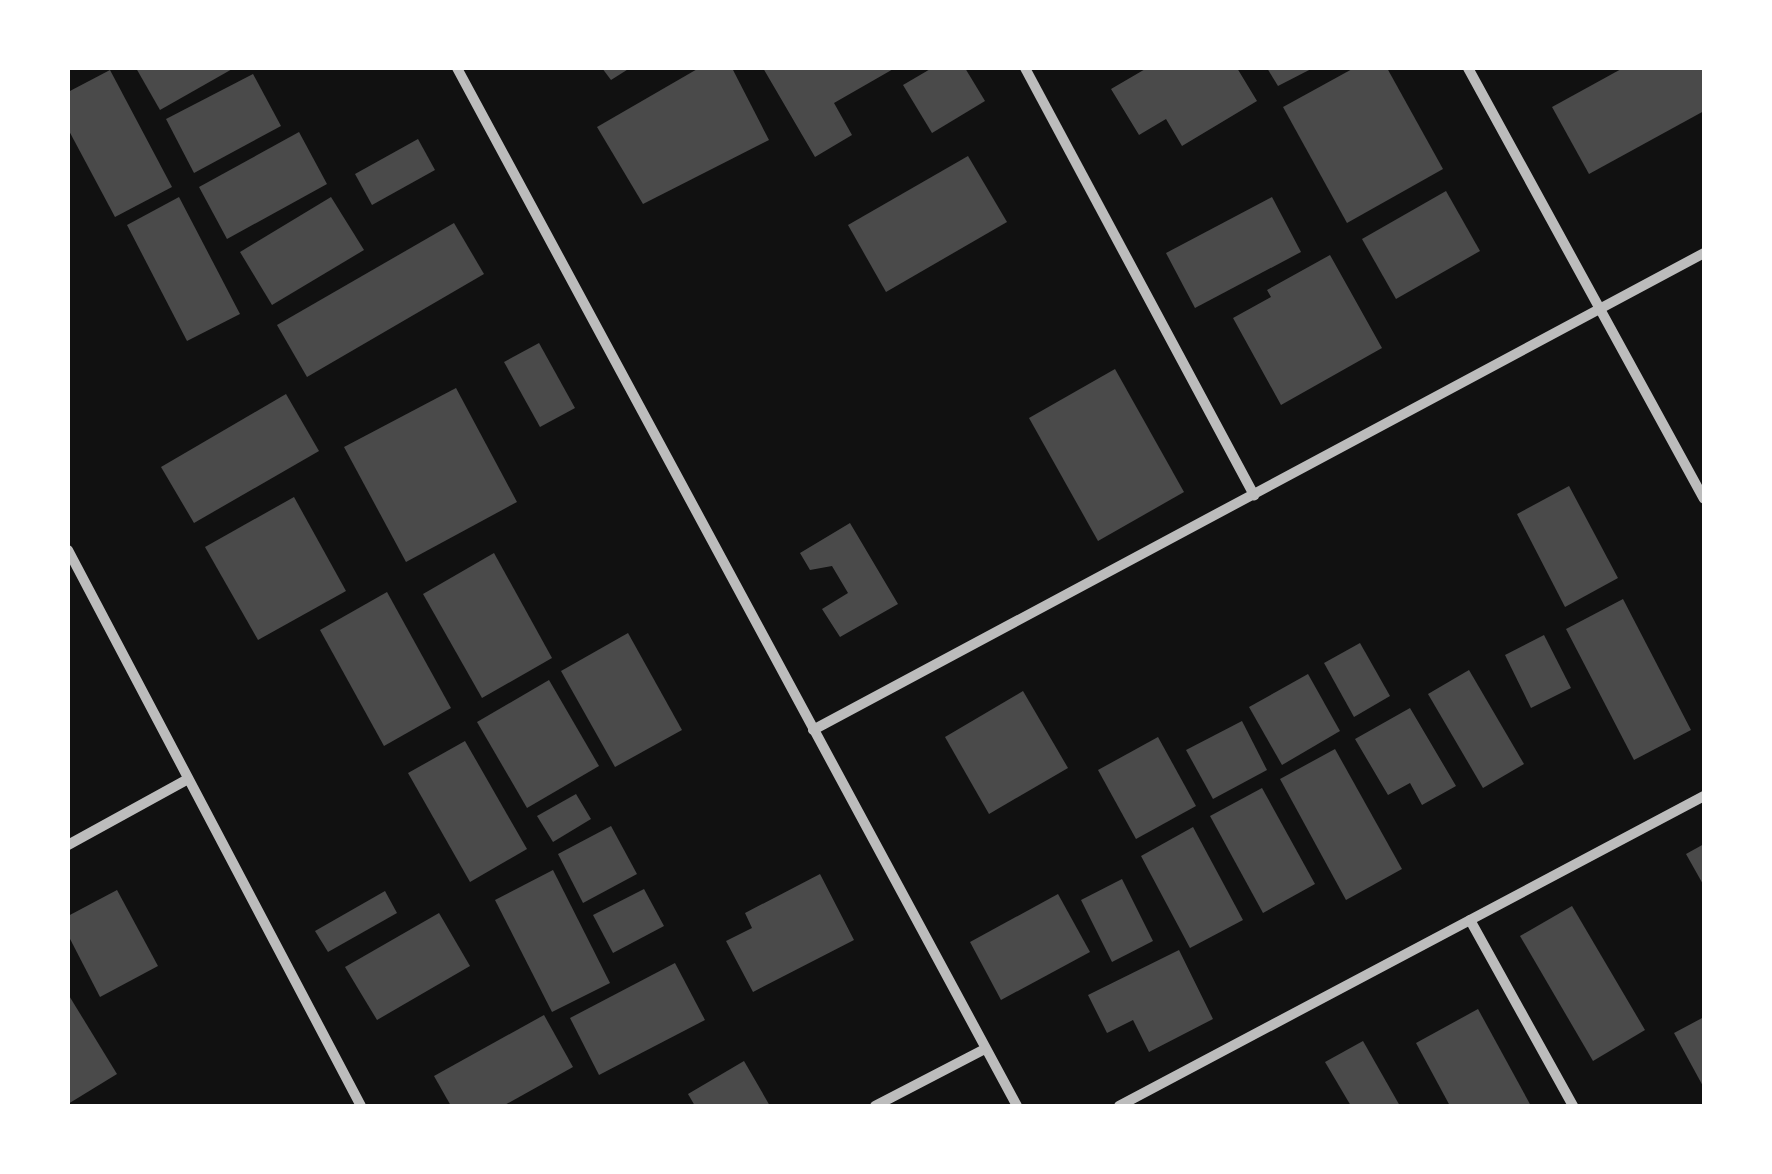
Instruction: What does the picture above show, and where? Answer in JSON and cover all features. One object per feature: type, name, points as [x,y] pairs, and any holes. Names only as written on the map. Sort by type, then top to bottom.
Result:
[{"type":"street","points":[[457,68],[1017,1106]]},
{"type":"street","points":[[1025,68],[1254,495]]},
{"type":"street","points":[[1468,68],[1704,499]]},
{"type":"street","points":[[813,730],[1704,253]]},
{"type":"street","points":[[68,550],[361,1106]]},
{"type":"street","points":[[68,845],[188,779]]},
{"type":"street","points":[[1119,1106],[1704,796]]},
{"type":"street","points":[[1470,920],[1573,1106]]},
{"type":"street","points":[[875,1106],[985,1049]]},
{"type":"building","points":[[136,68],[234,68],[160,110]]},
{"type":"building","points":[[602,68],[630,68],[611,80]]},
{"type":"building","points":[[699,68],[732,68],[769,140],[643,204],[597,127]]},
{"type":"building","points":[[763,68],[895,68],[834,103],[852,135],[815,157]]},
{"type":"building","points":[[932,68],[965,68],[985,101],[932,133],[903,85]]},
{"type":"building","points":[[1147,68],[1237,68],[1257,101],[1182,146],[1166,119],[1139,135],[1111,89]]},
{"type":"building","points":[[1267,68],[1313,68],[1278,86]]},
{"type":"building","points":[[1354,68],[1387,68],[1443,169],[1347,223],[1283,107]]},
{"type":"building","points":[[1623,68],[1702,68],[1704,111],[1589,174],[1552,107]]},
{"type":"building","points":[[110,70],[172,187],[115,217],[68,129],[68,92]]},
{"type":"building","points":[[253,74],[281,126],[194,173],[166,119]]},
{"type":"building","points":[[299,132],[327,184],[227,239],[199,187]]},
{"type":"building","points":[[418,139],[435,170],[372,205],[355,174]]},
{"type":"building","points":[[968,156],[1007,222],[886,292],[848,225]]},
{"type":"building","points":[[1446,191],[1480,251],[1396,299],[1362,239]]},
{"type":"building","points":[[179,197],[240,314],[187,341],[127,225]]},
{"type":"building","points":[[331,197],[364,250],[272,305],[240,252]]},
{"type":"building","points":[[1272,197],[1301,252],[1195,308],[1166,253]]},
{"type":"building","points":[[454,223],[484,274],[307,377],[277,325]]},
{"type":"building","points":[[1330,255],[1382,348],[1281,405],[1233,318],[1271,297],[1267,290]]},
{"type":"building","points":[[539,343],[575,408],[540,427],[504,362]]},
{"type":"building","points":[[1115,369],[1184,492],[1098,541],[1029,418]]},
{"type":"building","points":[[456,388],[517,502],[406,562],[344,447]]},
{"type":"building","points":[[286,394],[319,451],[194,523],[161,467]]},
{"type":"building","points":[[1569,486],[1618,578],[1565,607],[1517,514]]},
{"type":"building","points":[[294,497],[346,591],[258,640],[205,547]]},
{"type":"building","points":[[850,523],[898,604],[840,637],[822,609],[848,593],[832,566],[810,570],[800,553]]},
{"type":"building","points":[[494,553],[552,658],[482,698],[423,594]]},
{"type":"building","points":[[387,592],[451,708],[384,746],[320,630]]},
{"type":"building","points":[[1623,599],[1691,730],[1634,760],[1566,629]]},
{"type":"building","points":[[628,633],[682,730],[615,767],[561,671]]},
{"type":"building","points":[[1544,635],[1571,688],[1531,708],[1505,655]]},
{"type":"building","points":[[1360,643],[1390,696],[1354,717],[1324,663]]},
{"type":"building","points":[[1469,670],[1524,764],[1483,788],[1428,694]]},
{"type":"building","points":[[1308,674],[1340,731],[1282,765],[1249,707]]},
{"type":"building","points":[[549,680],[599,766],[527,808],[477,722]]},
{"type":"building","points":[[1023,691],[1068,768],[989,814],[945,737]]},
{"type":"building","points":[[1410,708],[1456,786],[1422,805],[1410,783],[1388,795],[1355,739]]},
{"type":"building","points":[[1242,721],[1267,770],[1213,799],[1186,750]]},
{"type":"building","points":[[1158,737],[1196,806],[1136,839],[1098,770]]},
{"type":"building","points":[[465,741],[527,849],[470,882],[408,773]]},
{"type":"building","points":[[1335,749],[1402,869],[1346,900],[1280,779]]},
{"type":"building","points":[[1262,788],[1315,884],[1263,913],[1210,816]]},
{"type":"building","points":[[576,794],[591,819],[553,842],[537,816]]},
{"type":"building","points":[[611,826],[637,874],[583,903],[558,854]]},
{"type":"building","points":[[1193,827],[1243,920],[1190,948],[1141,856]]},
{"type":"building","points":[[1704,844],[1704,886],[1686,854]]},
{"type":"building","points":[[553,870],[610,983],[552,1012],[495,900]]},
{"type":"building","points":[[820,874],[854,940],[753,992],[726,941],[752,928],[745,913]]},
{"type":"building","points":[[1122,879],[1153,941],[1112,962],[1081,900]]},
{"type":"building","points":[[644,889],[664,926],[613,953],[593,915]]},
{"type":"building","points":[[117,890],[158,966],[100,997],[68,935],[68,916]]},
{"type":"building","points":[[385,891],[397,913],[328,952],[315,931]]},
{"type":"building","points":[[1058,894],[1090,952],[1001,1000],[970,942]]},
{"type":"building","points":[[1572,906],[1645,1030],[1593,1061],[1520,936]]},
{"type":"building","points":[[439,913],[470,966],[377,1020],[345,967]]},
{"type":"building","points":[[1179,950],[1213,1019],[1149,1052],[1133,1020],[1107,1033],[1088,995]]},
{"type":"building","points":[[675,963],[705,1020],[599,1075],[570,1018]]},
{"type":"building","points":[[68,994],[117,1074],[68,1104]]},
{"type":"building","points":[[1478,1009],[1531,1106],[1450,1106],[1416,1043]]},
{"type":"building","points":[[544,1015],[573,1067],[503,1106],[451,1106],[434,1076]]},
{"type":"building","points":[[1704,1017],[1704,1088],[1674,1033]]},
{"type":"building","points":[[1363,1041],[1400,1106],[1351,1106],[1325,1062]]},
{"type":"building","points":[[744,1061],[770,1106],[695,1106],[688,1094]]}]
